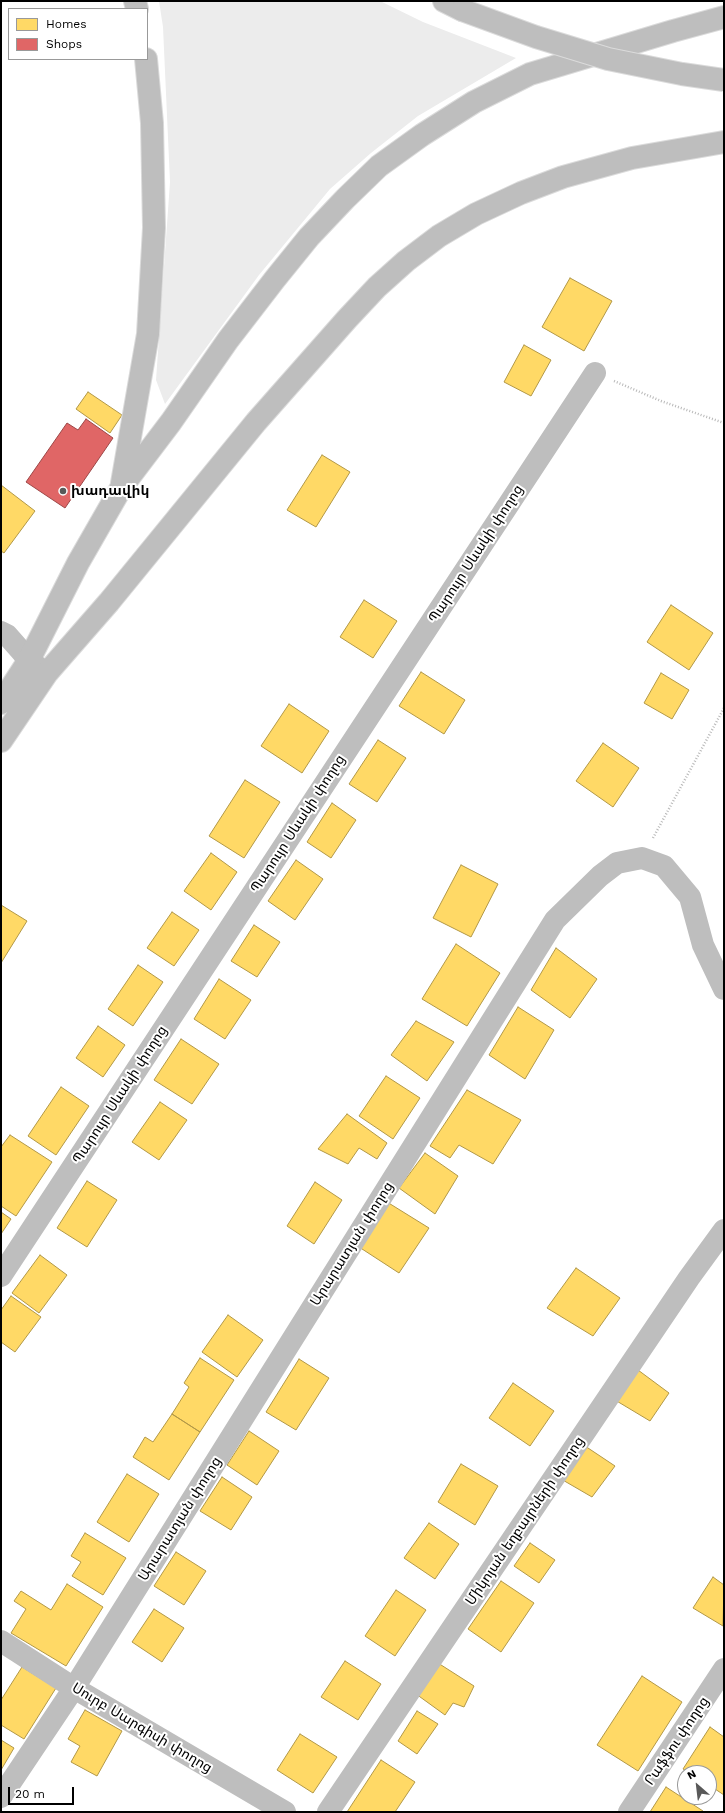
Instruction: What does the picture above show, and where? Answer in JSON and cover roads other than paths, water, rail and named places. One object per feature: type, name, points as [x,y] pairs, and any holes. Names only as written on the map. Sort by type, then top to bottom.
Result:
[{"type":"main road","points":[[453,6],[536,37],[608,59],[682,74],[724,80]]},
{"type":"main road","points":[[1,703],[29,660],[78,563],[121,488],[171,422],[228,340],[275,279],[309,237],[379,166],[422,134],[474,102],[530,74],[724,17]]},
{"type":"main road","points":[[121,488],[148,334],[154,228],[152,123],[146,60]]},
{"type":"main road","points":[[1,741],[46,674],[109,602],[256,422],[304,366],[377,287],[406,261],[440,236],[476,214],[521,193],[563,177],[632,158],[724,142]]},
{"type":"main road","name":"Պարույր Սևակի փողոց","points":[[1,1276],[595,373]]},
{"type":"main road","points":[[1,632],[7,634],[29,660],[46,674]]},
{"type":"main road","name":"Արարատյան փողոց","points":[[1,1797],[74,1688],[555,920],[600,876],[617,863],[642,858],[664,866],[690,897],[703,945],[724,990]]},
{"type":"main road","name":"Միկոյան եղբայրների փողոց","points":[[328,1812],[680,1292],[724,1230]]},
{"type":"main road","name":"Սուրբ Սարգիսի փողոց","points":[[1,1641],[74,1688],[285,1812]]},
{"type":"main road","name":"Րաֆֆու փողոց","points":[[629,1812],[724,1669]]},
{"type":"place","name":"խադավիկ","points":[[63,491]]}]
